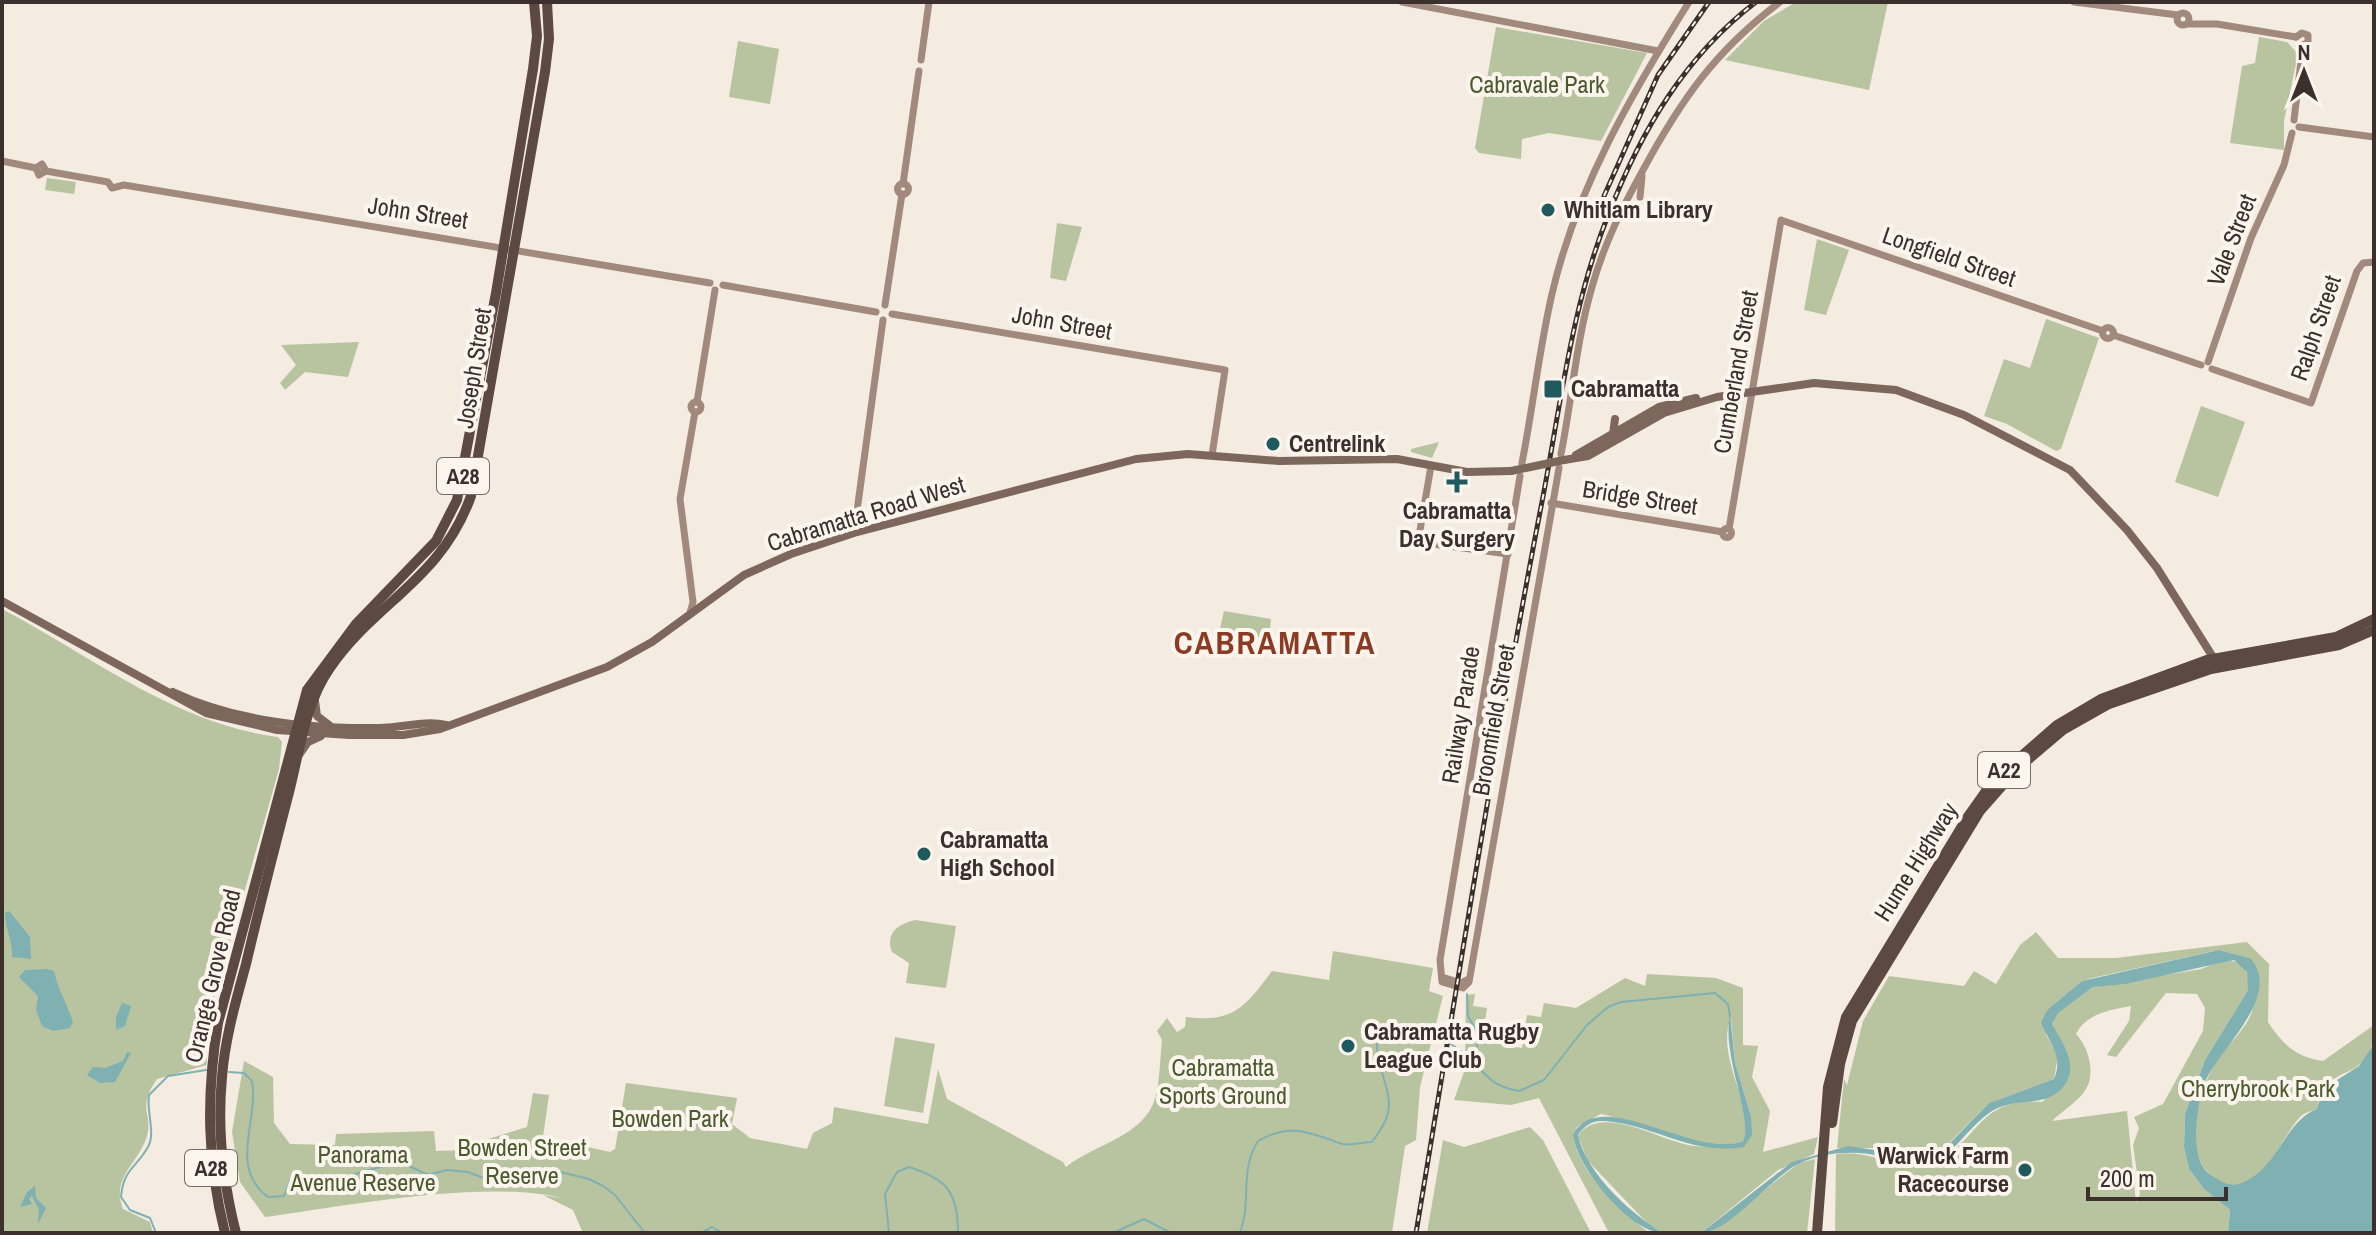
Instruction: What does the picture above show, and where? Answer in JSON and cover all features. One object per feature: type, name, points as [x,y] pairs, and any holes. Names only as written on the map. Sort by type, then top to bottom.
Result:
[{"type":"highway","name":"Joseph Street","points":[[300,727],[331,667],[431,567],[464,517],[478,466],[535,57],[534,2]]},
{"type":"highway","name":"Joseph Street","points":[[300,727],[307,690],[326,660],[436,541],[453,510],[463,478],[547,57],[547,2]]},
{"type":"highway","name":"Hume Highway","points":[[1817,1233],[1840,1064],[1852,1021],[1992,794],[2047,742],[2077,720],[2216,662],[2336,637],[2374,619]]},
{"type":"highway","name":"Hume Highway","points":[[2216,662],[2339,645],[2374,630]]},
{"type":"highway","name":"Orange Grove Road","points":[[225,1233],[212,1174],[219,1054],[300,727]]},
{"type":"highway","name":"Orange Grove Road","points":[[215,1103],[236,1233]]},
{"type":"highway","name":"Hume Highway","points":[[1824,1233],[1825,1174]]},
{"type":"main road","points":[[1566,460],[1600,451],[1667,403],[1814,383],[1896,390],[1964,415],[2050,457],[2076,476],[2127,530],[2170,587],[2216,662]]},
{"type":"main road","points":[[1613,435],[1615,419]]},
{"type":"main road","points":[[1566,460],[1630,429]]},
{"type":"main road","name":"Cabramatta Road West","points":[[2,601],[206,713],[266,728],[300,727],[385,736],[447,725],[607,667],[652,642],[760,567],[854,533],[1136,459],[1212,455],[1279,461],[1404,454],[1452,470]]},
{"type":"main road","name":"Cabramatta Road West","points":[[1331,459],[1400,459],[1478,474],[1566,460]]},
{"type":"main road","name":"Cabramatta Road West","points":[[139,677],[214,707],[300,727]]},
{"type":"main road","points":[[266,728],[286,738],[293,757],[312,739],[332,730],[318,718],[315,697]]},
{"type":"street","points":[[883,320],[876,312],[885,305],[902,194],[908,190],[903,184],[919,71],[925,66],[921,60],[929,2]]},
{"type":"street","points":[[1402,2],[1658,51]]},
{"type":"street","points":[[1522,463],[1555,281],[1592,178],[1658,51],[1692,2]]},
{"type":"street","name":"Vale Street","points":[[2074,2],[2296,37],[2297,43],[2303,45],[2295,127],[2284,165],[2251,238],[2207,365]]},
{"type":"street","name":"Broomfield Street","points":[[1441,976],[1445,984],[1455,987],[1466,987],[1469,979],[1551,503],[1566,460],[1591,288],[1610,230],[1673,115],[1716,57],[1779,3]]},
{"type":"street","points":[[2295,127],[2374,137]]},
{"type":"street","name":"John Street","points":[[2,161],[36,168],[42,164],[46,171],[108,182],[115,177],[119,184],[509,248],[713,286],[717,277],[723,285],[876,312]]},
{"type":"street","points":[[1640,197],[1645,166]]},
{"type":"street","name":"Longfield Street","points":[[1781,220],[2103,331],[2107,338],[2113,335],[2207,365]]},
{"type":"street","name":"Cumberland Street","points":[[1726,530],[1781,220]]},
{"type":"street","name":"Ralph Street","points":[[2207,365],[2311,403],[2359,267],[2366,262],[2374,262]]},
{"type":"street","points":[[690,613],[693,602],[680,499],[695,412],[690,406],[697,402],[713,286]]},
{"type":"street","points":[[854,533],[883,320],[892,314],[885,305]]},
{"type":"street","name":"John Street","points":[[892,314],[1225,370],[1212,455]]},
{"type":"street","points":[[1431,466],[1418,542],[1508,554]]},
{"type":"street","name":"Railway Parade","points":[[1441,976],[1440,960],[1520,476]]},
{"type":"street","name":"Bridge Street","points":[[1551,503],[1726,530]]},
{"type":"green space","points":[[1796,2],[1888,2],[1869,90],[1725,60],[1764,21]]},
{"type":"green space","name":"Cabravale Park","points":[[1496,27],[1647,53],[1601,141],[1549,133],[1522,139],[1521,159],[1479,153],[1475,148]]},
{"type":"green space","points":[[2259,37],[2287,42],[2298,54],[2284,121],[2284,150],[2230,143],[2242,66],[2255,63]]},
{"type":"green space","points":[[738,41],[779,49],[770,104],[729,97]]},
{"type":"green space","points":[[47,178],[76,182],[74,194],[45,190]]},
{"type":"green space","points":[[1057,223],[1082,227],[1066,281],[1050,278]]},
{"type":"green space","points":[[1817,239],[1849,250],[1826,315],[1804,310]]},
{"type":"green space","points":[[2046,319],[2099,338],[2061,449],[2056,451],[2007,424],[1984,416],[2004,359],[2030,368]]},
{"type":"green space","points":[[359,342],[348,377],[305,372],[285,390],[280,383],[296,365],[281,345]]},
{"type":"green space","points":[[2201,406],[2245,422],[2218,497],[2175,482]]},
{"type":"green space","points":[[1439,442],[1432,458],[1411,452],[1411,449]]},
{"type":"green space","points":[[2,609],[169,703],[241,730],[278,737],[282,742],[279,769],[206,1028],[207,1065],[157,1079],[147,1098],[146,1139],[122,1180],[120,1198],[123,1209],[150,1222],[153,1233],[2,1233]]},
{"type":"green space","points":[[1224,611],[1271,619],[1268,648],[1222,643],[1218,637]]},
{"type":"green space","points":[[915,920],[956,926],[946,988],[906,983],[909,963],[892,952],[890,939],[895,930]]},
{"type":"green space","name":"Cherrybrook Park","points":[[2036,932],[2058,958],[2116,958],[2247,942],[2269,964],[2268,1022],[2291,1049],[2323,1061],[2374,1025],[2368,1054],[2354,1068],[2329,1083],[2322,1091],[2317,1109],[2300,1117],[2273,1158],[2255,1177],[2234,1186],[2220,1181],[2200,1161],[2196,1148],[2196,1117],[2210,1073],[2251,1015],[2254,995],[2250,958],[2219,950],[2082,981],[2048,1009],[2046,1035],[2058,1055],[2054,1079],[1989,1103],[1950,1142],[1931,1152],[1916,1156],[1879,1148],[1837,1148],[1844,1079],[1847,1085],[1863,1021],[1889,976],[1964,986],[1974,971],[1996,984],[2020,945]]},
{"type":"green space","points":[[1333,951],[1433,968],[1429,991],[1443,996],[1420,1087],[1416,1140],[1405,1146],[1392,1233],[583,1233],[573,1210],[543,1195],[494,1191],[414,1196],[265,1217],[240,1182],[232,1132],[244,1061],[273,1077],[274,1123],[290,1144],[335,1145],[336,1134],[434,1131],[436,1151],[468,1150],[468,1139],[488,1139],[527,1127],[533,1093],[549,1095],[543,1137],[610,1152],[615,1149],[626,1083],[737,1098],[732,1124],[750,1138],[807,1149],[813,1133],[832,1123],[834,1107],[928,1124],[938,1069],[947,1099],[1063,1162],[1066,1167],[1130,1130],[1150,1110],[1156,1096],[1160,1068],[1162,1040],[1157,1031],[1167,1018],[1177,1032],[1185,1027],[1186,1017],[1227,1015],[1246,1003],[1272,971],[1329,980]]},
{"type":"green space","points":[[2224,960],[2231,961],[2244,968],[2248,978],[2248,990],[2205,1060],[2185,1114],[2184,1147],[2189,1169],[2204,1189],[2230,1210],[2228,1233],[1835,1233],[1836,1154],[1849,1153],[1910,1165],[1933,1162],[1960,1145],[1980,1123],[2004,1106],[2042,1102],[2068,1079],[2052,1024],[2057,1013],[2093,987],[2201,969]],"holes":[[[2166,993],[2197,994],[2205,1008],[2203,1031],[2163,1104],[2134,1117],[2139,1128],[2133,1145],[2140,1194],[2136,1203],[2127,1111],[2052,1121],[2079,1098],[2089,1083],[2089,1060],[2076,1034],[2093,1017],[2131,1006],[2129,1021],[2107,1055],[2116,1057]]]},
{"type":"green space","points":[[1647,974],[1716,978],[1743,988],[1743,1045],[1758,1046],[1752,1077],[1770,1111],[1763,1152],[1818,1137],[1814,1154],[1778,1170],[1701,1233],[1663,1233],[1648,1224],[1588,1161],[1578,1136],[1588,1127],[1614,1123],[1688,1145],[1744,1147],[1751,1116],[1735,1063],[1731,1018],[1727,1033],[1728,1049],[1745,1115],[1743,1141],[1710,1144],[1692,1141],[1601,1114],[1578,1126],[1573,1134],[1582,1162],[1591,1176],[1614,1202],[1650,1233],[1608,1231],[1539,1098],[1511,1105],[1454,1100],[1465,1069],[1466,995],[1475,994],[1473,1006],[1487,1008],[1482,1041],[1522,1048],[1527,1015],[1541,1017],[1544,1003],[1576,1008],[1625,978],[1645,986]]},
{"type":"green space","points":[[895,1037],[935,1044],[923,1113],[884,1106]]},
{"type":"green space","points":[[1530,1127],[1543,1140],[1591,1233],[1427,1233],[1443,1140],[1464,1147]]},
{"type":"green space","points":[[1815,1159],[1807,1233],[1709,1233],[1799,1163]]},
{"type":"water","points":[[9,911],[30,937],[31,959],[12,957],[5,919],[5,913]]},
{"type":"water","points":[[2219,950],[2250,958],[2258,973],[2259,988],[2245,1022],[2205,1082],[2196,1130],[2201,1163],[2211,1175],[2228,1184],[2239,1184],[2252,1178],[2272,1158],[2296,1124],[2317,1109],[2323,1089],[2359,1066],[2374,1044],[2374,1233],[2228,1233],[2230,1210],[2204,1189],[2189,1169],[2184,1147],[2185,1114],[2205,1060],[2248,990],[2247,972],[2234,960],[2125,984],[2093,987],[2058,1013],[2052,1024],[2067,1051],[2070,1066],[2070,1074],[2060,1090],[2043,1099],[2002,1106],[1992,1111],[1937,1160],[1909,1166],[1863,1153],[1831,1154],[1810,1159],[1789,1169],[1724,1224],[1701,1233],[1792,1162],[1848,1146],[1916,1156],[1951,1142],[1989,1103],[2054,1079],[2056,1056],[2041,1022],[2048,1009],[2082,981]]},
{"type":"water","points":[[25,970],[54,971],[71,1015],[73,1022],[70,1028],[53,1031],[42,1026],[36,1010],[38,996],[19,977]]},
{"type":"water","points":[[122,1003],[131,1006],[125,1026],[116,1030],[116,1017]]},
{"type":"water","points":[[1730,1014],[1735,1063],[1751,1116],[1752,1135],[1744,1147],[1725,1149],[1689,1144],[1622,1123],[1604,1121],[1589,1124],[1578,1135],[1590,1164],[1600,1178],[1624,1204],[1663,1233],[1650,1230],[1635,1222],[1606,1195],[1583,1163],[1573,1134],[1586,1121],[1604,1117],[1626,1119],[1700,1141],[1723,1144],[1743,1141],[1744,1118],[1728,1030]]},
{"type":"water","points":[[127,1052],[131,1053],[115,1082],[100,1083],[87,1075],[93,1067],[105,1068],[123,1061]]},
{"type":"water","points":[[35,1186],[36,1198],[46,1208],[38,1224],[39,1210],[32,1196],[29,1199],[32,1204],[20,1207],[27,1192]]},
{"type":"waterway","points":[[1240,1233],[1249,1164],[1258,1141],[1281,1132],[1300,1131],[1345,1144],[1372,1142],[1388,1113],[1389,1102],[1377,1044],[1387,1025],[1417,1028],[1437,1036],[1463,1053],[1493,1081],[1519,1091],[1544,1080],[1587,1025],[1608,1007],[1621,1002],[1715,993],[1728,1004],[1730,1016]]},
{"type":"waterway","points":[[1467,994],[1468,1016],[1478,1034],[1476,1065]]},
{"type":"waterway","points":[[156,1233],[150,1218],[130,1210],[121,1197],[128,1174],[150,1141],[149,1095],[168,1076],[206,1070]]},
{"type":"waterway","points":[[229,1072],[244,1073],[252,1081],[247,1158],[256,1185],[268,1197],[284,1196],[291,1178],[331,1181],[387,1165],[409,1166],[428,1175],[447,1170],[468,1172],[489,1180],[519,1170],[544,1168],[589,1179],[603,1186],[615,1195],[645,1233]]},
{"type":"waterway","points":[[889,1233],[885,1194],[897,1172],[909,1167],[933,1177],[948,1189],[956,1207],[958,1233]]},
{"type":"waterway","points":[[1113,1233],[1144,1219],[1171,1233]]},
{"type":"waterway","points":[[701,1233],[712,1227],[722,1233]]},
{"type":"railway","points":[[1604,196],[1658,75],[1709,2]]},
{"type":"railway","points":[[1416,1233],[1507,692],[1567,361],[1585,286],[1609,213],[1651,124],[1708,46],[1756,2]]},
{"type":"place","name":"Whitlam Library","points":[[1548,210]]},
{"type":"place","name":"Cabramatta","points":[[1553,389]]},
{"type":"place","name":"Centrelink","points":[[1273,444]]},
{"type":"place","name":"Cabramatta Day Surgery","points":[[1457,482]]},
{"type":"place","name":"Cabramatta High School","points":[[924,854]]},
{"type":"place","name":"Cabramatta Rugby League Club","points":[[1348,1046]]},
{"type":"place","name":"Warwick Farm Racecourse","points":[[2025,1170]]},
{"type":"district","name":"CABRAMATTA","points":[[1275,643]]},
{"type":"park label","name":"Cabramatta Sports Ground","points":[[1223,1082]]},
{"type":"park label","name":"Bowden Park","points":[[670,1119]]},
{"type":"park label","name":"Bowden Street Reserve","points":[[522,1162]]},
{"type":"park label","name":"Panorama Avenue Reserve","points":[[363,1169]]}]
